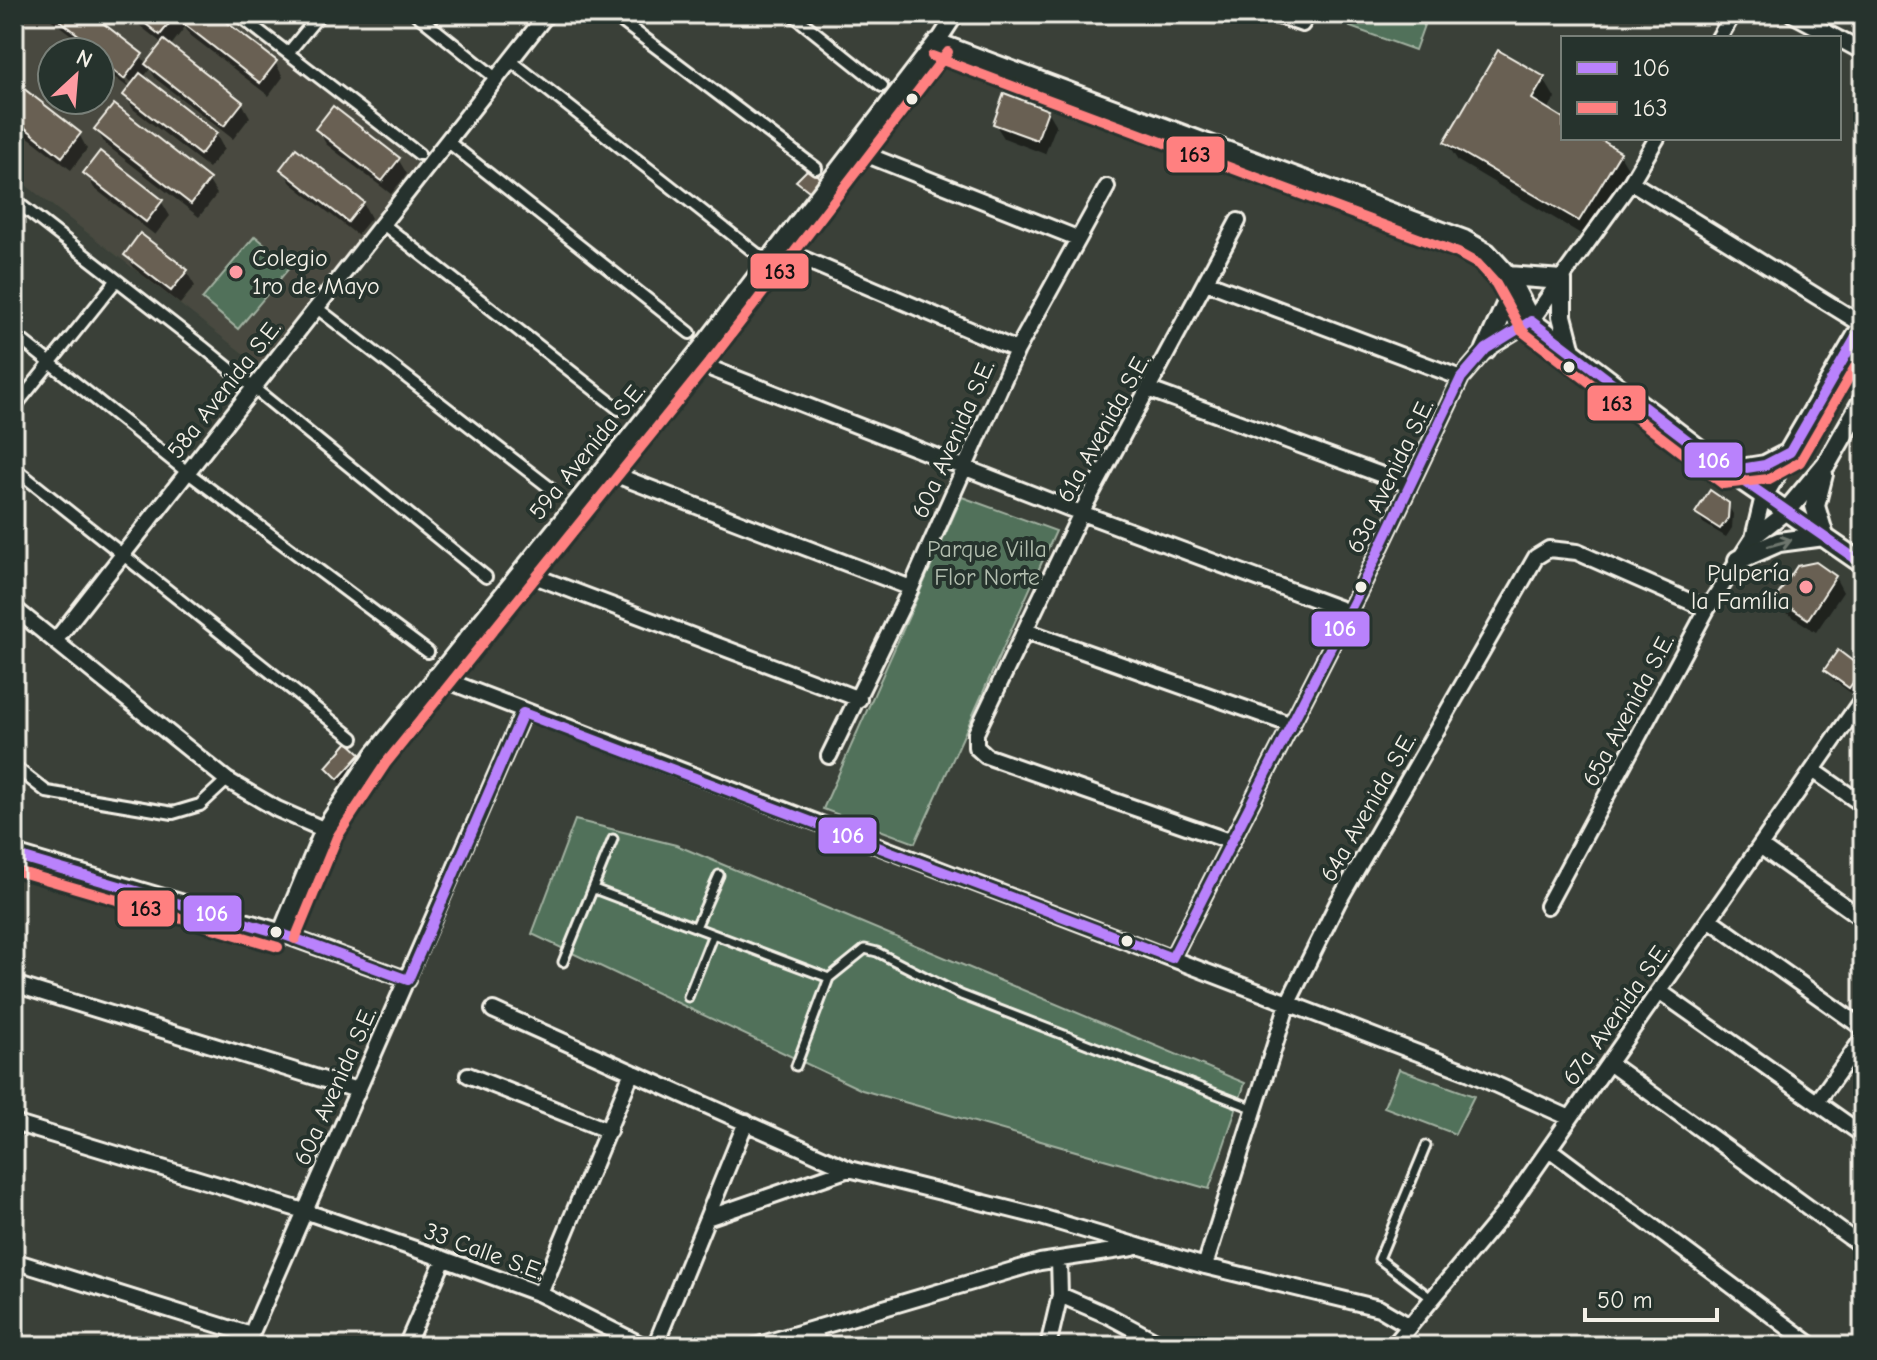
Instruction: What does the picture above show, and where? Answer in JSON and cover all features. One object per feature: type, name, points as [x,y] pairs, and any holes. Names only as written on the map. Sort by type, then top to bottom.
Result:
[{"type":"street","points":[[237,14],[419,154]]},
{"type":"street","points":[[288,53],[320,14]]},
{"type":"street","points":[[416,14],[497,79]]},
{"type":"street","name":"58a Avenida S.E.","points":[[55,641],[547,14]]},
{"type":"street","points":[[612,14],[816,168]]},
{"type":"street","points":[[792,14],[882,86]]},
{"type":"street","name":"59a Avenida S.E.","points":[[282,934],[325,830],[356,780],[435,676],[692,361],[857,151],[956,14]]},
{"type":"street","points":[[1273,14],[1305,19]]},
{"type":"street","points":[[1720,36],[1733,14]]},
{"type":"street","points":[[1792,14],[1832,36]]},
{"type":"street","points":[[1841,41],[1863,52]]},
{"type":"street","points":[[937,43],[1464,240],[1487,253],[1511,282],[1531,321],[1728,471],[1863,564]]},
{"type":"street","points":[[511,61],[757,254]]},
{"type":"street","name":"63a Avenida S.E.","points":[[1172,958],[1349,612],[1461,378],[1486,349],[1531,321],[1631,182],[1656,140]]},
{"type":"street","points":[[447,141],[690,333]]},
{"type":"street","points":[[857,151],[1077,238]]},
{"type":"street","points":[[1631,182],[1863,325],[1763,496]]},
{"type":"street","name":"60a Avenida S.E.","points":[[829,756],[911,588],[1017,350],[1107,187]]},
{"type":"street","points":[[14,200],[486,577]]},
{"type":"street","name":"61a Avenida S.E.","points":[[1232,842],[986,756],[976,747],[976,733],[1081,513],[1150,390],[1238,221]]},
{"type":"street","points":[[383,224],[619,409]]},
{"type":"street","points":[[780,249],[1017,350]]},
{"type":"street","points":[[1511,282],[1562,280],[1562,316],[1571,351]]},
{"type":"street","points":[[14,408],[116,281]]},
{"type":"street","points":[[1206,282],[1461,378]]},
{"type":"street","points":[[1486,349],[1511,282]]},
{"type":"street","points":[[317,308],[549,487]]},
{"type":"street","points":[[14,334],[187,472],[428,652]]},
{"type":"street","points":[[692,361],[963,468],[1349,612]]},
{"type":"street","points":[[1150,390],[1409,485]]},
{"type":"street","points":[[1786,512],[1827,463],[1863,400]]},
{"type":"street","points":[[1728,471],[1765,465],[1790,452]]},
{"type":"street","points":[[1824,536],[1815,506],[1827,463]]},
{"type":"street","points":[[14,468],[353,738]]},
{"type":"street","points":[[603,470],[911,588]]},
{"type":"street","name":"65a Avenida S.E.","points":[[1753,538],[1763,496]]},
{"type":"street","name":"65a Avenida S.E.","points":[[1547,906],[1707,609],[1753,538],[1786,512]]},
{"type":"street","points":[[1738,560],[1779,542],[1824,536]]},
{"type":"street","name":"64a Avenida S.E.","points":[[1205,1266],[1288,1003],[1338,902],[1536,557],[1549,549],[1577,552],[1707,609]]},
{"type":"street","points":[[521,571],[859,699]]},
{"type":"street","points":[[14,608],[227,780],[277,809],[325,830]]},
{"type":"street","points":[[1026,631],[1292,725]]},
{"type":"street","points":[[435,676],[523,713],[1470,1073],[1570,1118]]},
{"type":"street","name":"67a Avenida S.E.","points":[[1393,1346],[1507,1209],[1863,698]]},
{"type":"street","name":"60a Avenida S.E.","points":[[249,1341],[523,713]]},
{"type":"street","points":[[14,766],[47,792],[173,813],[200,805],[227,780]]},
{"type":"street","points":[[1813,770],[1863,805]]},
{"type":"street","points":[[1760,846],[1863,919]]},
{"type":"street","points":[[14,855],[282,934],[408,980]]},
{"type":"street","points":[[1709,919],[1863,1028]]},
{"type":"street","points":[[14,984],[357,1090]]},
{"type":"street","points":[[1659,991],[1863,1135]]},
{"type":"street","points":[[493,1010],[849,1169],[1041,1217],[1205,1266],[1379,1308],[1408,1325]]},
{"type":"street","points":[[1817,1102],[1863,1038]]},
{"type":"street","points":[[1609,1063],[1863,1247]]},
{"type":"street","points":[[540,1294],[632,1072]]},
{"type":"street","points":[[468,1075],[609,1131]]},
{"type":"street","points":[[655,1346],[746,1122]]},
{"type":"street","name":"33 Calle S.E.","points":[[14,1123],[304,1211],[444,1259],[540,1294],[636,1345]]},
{"type":"street","points":[[1549,1149],[1813,1346]]},
{"type":"street","points":[[707,1218],[849,1169]]},
{"type":"street","points":[[755,1346],[1059,1259],[1137,1247]]},
{"type":"street","points":[[406,1346],[444,1259]]},
{"type":"street","points":[[1048,1346],[1060,1295],[1059,1259]]},
{"type":"street","points":[[14,1261],[249,1341]]},
{"type":"street","points":[[1060,1295],[1109,1316],[1165,1346]]},
{"type":"street","points":[[814,1329],[819,1346]]},
{"type":"lane","points":[[563,962],[613,839]]},
{"type":"lane","points":[[696,927],[719,875]]},
{"type":"lane","points":[[594,889],[829,978]]},
{"type":"lane","points":[[688,997],[713,934]]},
{"type":"lane","points":[[796,1066],[829,978],[865,949],[877,952],[961,995],[1255,1109]]},
{"type":"lane","points":[[1426,1146],[1379,1259],[1431,1298]]},
{"type":"shaded area","name":"Colegio 1ro de Mayo","points":[[17,14],[226,14],[417,163],[262,368],[14,176],[14,18]]},
{"type":"green space","points":[[1355,14],[1428,14],[1415,50],[1350,27]]},
{"type":"green space","points":[[255,236],[291,266],[238,329],[202,299]]},
{"type":"green space","name":"Parque Villa Flor Norte","points":[[962,497],[1056,531],[915,843],[823,809]]},
{"type":"green space","points":[[575,820],[676,845],[1245,1083],[1209,1189],[862,1090],[532,934]]},
{"type":"green space","points":[[1399,1069],[1474,1096],[1455,1134],[1384,1107]]},
{"type":"building","points":[[52,14],[91,14],[143,54],[124,79],[116,73],[116,36],[80,36]]},
{"type":"building","points":[[133,14],[177,14],[160,35]]},
{"type":"building","points":[[183,14],[216,14],[277,61],[260,83],[179,20]]},
{"type":"building","points":[[164,40],[243,102],[224,126],[145,64]]},
{"type":"building","points":[[1498,50],[1545,77],[1532,99],[1561,117],[1561,140],[1601,140],[1621,152],[1579,221],[1444,142]]},
{"type":"building","points":[[140,73],[217,133],[200,155],[123,95]]},
{"type":"building","points":[[14,81],[36,98],[36,116],[59,116],[81,133],[62,157],[14,119]]},
{"type":"building","points":[[1004,93],[1048,110],[1037,140],[993,124]]},
{"type":"building","points":[[116,106],[210,179],[191,204],[94,129],[104,116],[116,116]]},
{"type":"building","points":[[333,106],[400,158],[382,181],[315,129]]},
{"type":"building","points":[[296,148],[364,202],[348,222],[280,169]]},
{"type":"building","points":[[100,151],[163,200],[146,222],[83,173]]},
{"type":"building","points":[[809,168],[825,181],[813,194],[796,181]]},
{"type":"building","points":[[140,233],[188,270],[171,291],[124,255]]},
{"type":"building","name":"Pulpería la Família","points":[[1710,490],[1729,503],[1728,518],[1720,529],[1695,513]]},
{"type":"building","name":"Pulpería la Família","points":[[1816,562],[1836,576],[1808,619],[1776,598],[1797,566]]},
{"type":"building","points":[[1838,650],[1863,669],[1849,688],[1824,670]]},
{"type":"building","points":[[348,742],[361,754],[338,779],[326,767]]},
{"type":"transit line","name":"163","points":[[295,939],[337,837],[386,763],[716,354],[948,52]]},
{"type":"transit line","name":"163","points":[[932,56],[1458,253],[1478,264],[1496,284],[1522,331],[1723,484],[1769,479],[1800,462],[1863,353]]},
{"type":"transit line","name":"106","points":[[1531,321],[1728,471],[1765,465],[1790,452],[1863,325]]},
{"type":"transit line","name":"106","points":[[1172,958],[1362,586],[1461,378],[1486,349],[1531,321]]},
{"type":"transit line","name":"106","points":[[1705,454],[1863,564]]},
{"type":"transit line","name":"106","points":[[523,713],[1172,958]]},
{"type":"transit line","name":"106","points":[[408,980],[523,713]]},
{"type":"transit line","name":"106","points":[[14,855],[282,934],[408,980]]},
{"type":"transit line","name":"163","points":[[14,870],[278,947]]},
{"type":"place","name":"Colegio 1ro de Mayo","points":[[236,272]]},
{"type":"place","name":"Pulpería la Família","points":[[1806,587]]}]
